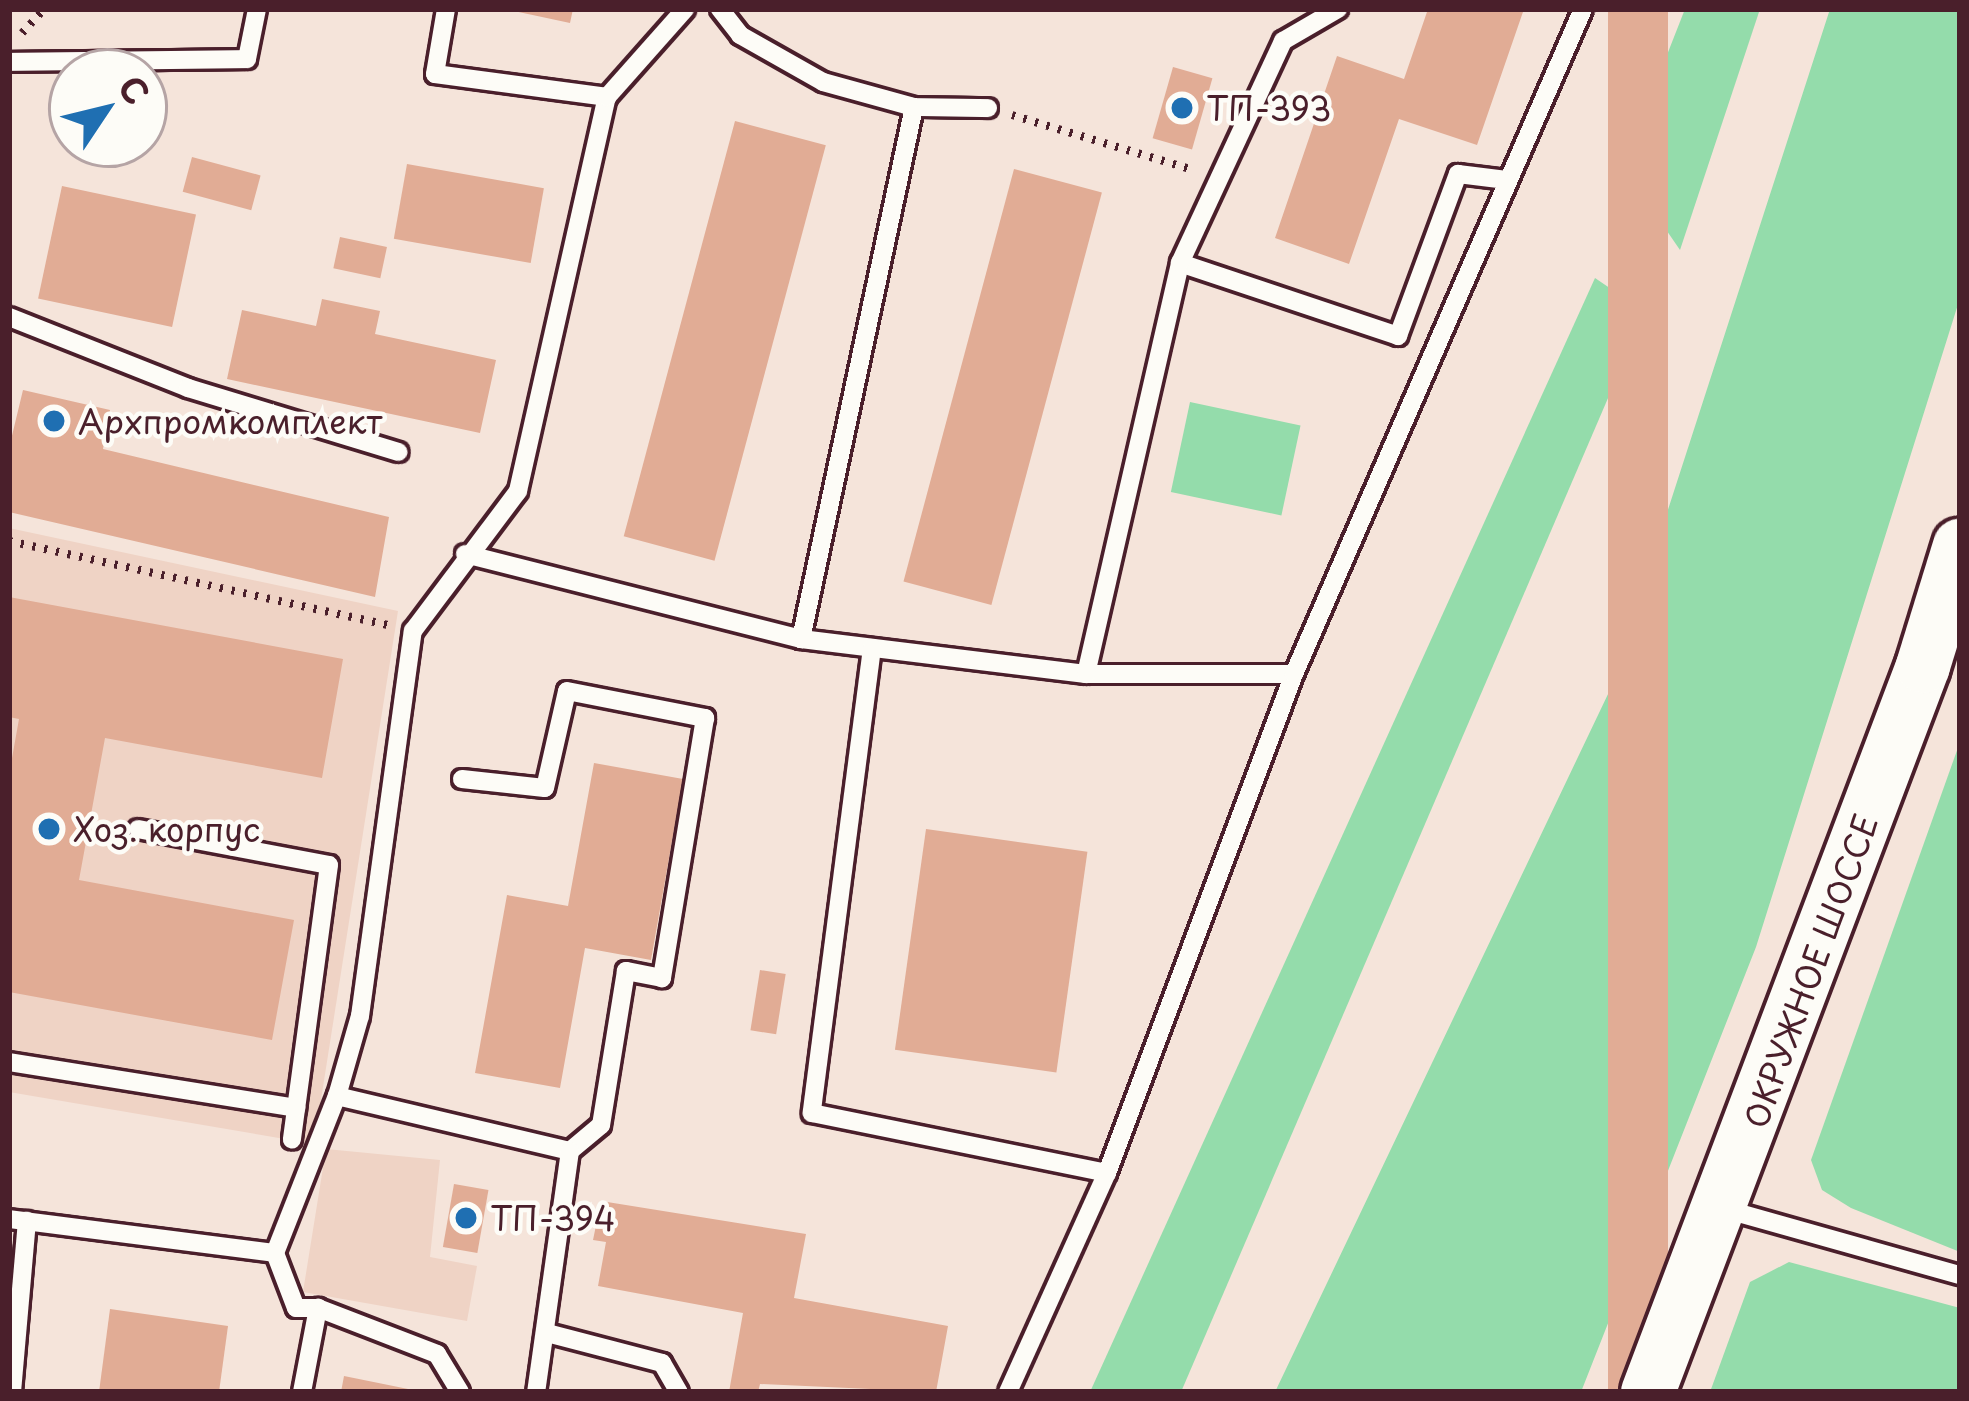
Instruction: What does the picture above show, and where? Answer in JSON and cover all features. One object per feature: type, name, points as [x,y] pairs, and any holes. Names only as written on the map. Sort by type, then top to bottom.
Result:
[{"type":"main road","name":"ОКРУЖНОЕ ШОССЕ","points":[[1648,1392],[1923,666],[1960,546]]},
{"type":"lane","points":[[9,62],[247,59],[257,9]]},
{"type":"lane","points":[[446,9],[435,74],[607,97]]},
{"type":"lane","points":[[460,1392],[437,1354],[318,1308],[296,1308],[275,1253],[337,1096],[360,1016],[413,631],[465,554],[518,491],[607,97],[686,9]]},
{"type":"lane","points":[[720,9],[740,35],[823,82],[914,106],[988,108]]},
{"type":"lane","points":[[1087,674],[1180,263],[1283,41],[1338,9]]},
{"type":"lane","points":[[1007,1392],[1107,1173],[1294,674],[1583,9]]},
{"type":"lane","points":[[802,639],[914,106]]},
{"type":"lane","points":[[1180,263],[1398,336],[1458,174],[1507,180]]},
{"type":"lane","points":[[9,317],[188,388],[398,452]]},
{"type":"lane","points":[[465,554],[802,639],[1087,674],[1294,674]]},
{"type":"lane","points":[[872,648],[812,1112],[1107,1173]]},
{"type":"lane","points":[[462,779],[545,788],[567,691],[705,718],[662,978],[626,971],[601,1126],[570,1151],[536,1392]]},
{"type":"lane","points":[[138,829],[329,866],[292,1140]]},
{"type":"lane","points":[[9,1062],[296,1108]]},
{"type":"lane","points":[[337,1096],[570,1151]]},
{"type":"lane","points":[[1721,1208],[1960,1275]]},
{"type":"lane","points":[[12,1392],[18,1220],[275,1253]]},
{"type":"lane","points":[[302,1392],[318,1308]]},
{"type":"lane","points":[[547,1333],[662,1363],[679,1392]]},
{"type":"path","points":[[988,108],[1223,178]]},
{"type":"path","points":[[9,541],[413,631]]},
{"type":"shaded area","points":[[9,528],[398,611],[314,1144],[9,1092]]},
{"type":"shaded area","points":[[326,1149],[440,1160],[430,1257],[477,1266],[467,1321],[303,1292]]},
{"type":"green space","points":[[1685,9],[1760,9],[1680,250],[1623,167]]},
{"type":"green space","points":[[1830,9],[1960,9],[1960,298],[1756,947],[1581,1392],[1275,1392],[1609,692]]},
{"type":"green space","points":[[1595,278],[1645,312],[1181,1392],[1090,1392]]},
{"type":"green space","points":[[1190,402],[1301,425],[1281,515],[1171,492]]},
{"type":"green space","points":[[1960,742],[1960,1252],[1851,1208],[1822,1190],[1811,1160]]},
{"type":"green space","points":[[1789,1262],[1960,1308],[1960,1392],[1710,1392],[1750,1282]]},
{"type":"building","points":[[504,9],[573,9],[570,23]]},
{"type":"building","points":[[1428,9],[1524,9],[1477,145],[1399,119],[1349,264],[1275,238],[1337,56],[1404,79]]},
{"type":"building","points":[[1608,9],[1668,9],[1668,1392],[1608,1392]]},
{"type":"building","name":"ТП-393","points":[[1173,67],[1212,78],[1192,149],[1153,138]]},
{"type":"building","points":[[735,121],[826,145],[715,561],[624,536]]},
{"type":"building","points":[[192,157],[261,175],[251,210],[183,192]]},
{"type":"building","points":[[407,164],[544,188],[531,263],[394,239]]},
{"type":"building","points":[[1014,169],[1102,193],[991,605],[903,581]]},
{"type":"building","points":[[62,186],[196,214],[172,327],[38,298]]},
{"type":"building","points":[[340,237],[387,247],[380,278],[333,268]]},
{"type":"building","points":[[322,299],[380,311],[375,334],[496,360],[480,433],[227,379],[242,310],[316,326]]},
{"type":"building","points":[[23,390],[110,410],[103,449],[389,517],[375,597],[9,512],[9,448]]},
{"type":"building","name":"Хоз. корпус","points":[[9,597],[343,659],[322,778],[105,738],[79,880],[294,920],[272,1040],[9,992],[9,775],[19,719],[9,717]]},
{"type":"building","points":[[594,763],[683,779],[651,960],[585,948],[560,1088],[475,1073],[507,895],[568,906]]},
{"type":"building","points":[[926,829],[1087,852],[1056,1073],[895,1050]]},
{"type":"building","points":[[760,970],[786,974],[776,1034],[750,1030]]},
{"type":"building","name":"ТП-394","points":[[454,1184],[488,1190],[477,1253],[443,1247]]},
{"type":"building","points":[[601,1201],[806,1234],[794,1298],[948,1326],[936,1392],[760,1384],[758,1392],[729,1392],[743,1313],[598,1286],[606,1242],[593,1240]]},
{"type":"building","points":[[110,1309],[228,1326],[219,1392],[99,1392]]},
{"type":"building","points":[[344,1376],[413,1390],[413,1392],[341,1392]]},
{"type":"place","name":"ТП-393","points":[[1182,108]]},
{"type":"place","name":"Архпромкомплект","points":[[54,421]]},
{"type":"place","name":"Хоз. корпус","points":[[49,829]]},
{"type":"place","name":"ТП-394","points":[[466,1218]]}]
